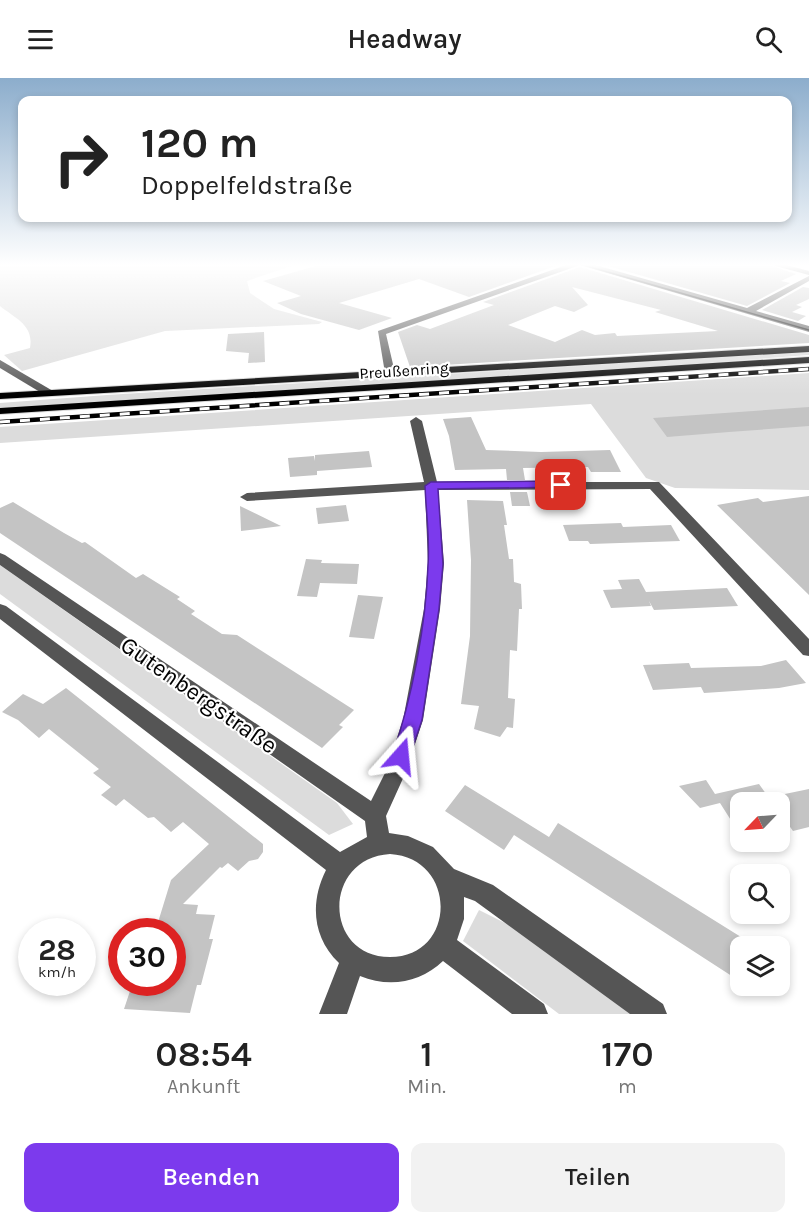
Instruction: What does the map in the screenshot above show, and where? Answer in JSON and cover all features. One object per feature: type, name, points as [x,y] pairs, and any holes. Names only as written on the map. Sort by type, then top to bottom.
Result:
[{"type":"main road","name":"Preußenring","points":[[0,396],[809,349]]},
{"type":"main road","name":"Preußenring","points":[[0,411],[809,360]]},
{"type":"street","points":[[390,373],[381,333],[453,308]]},
{"type":"street","points":[[732,308],[809,329]]},
{"type":"street","points":[[747,312],[755,308]]},
{"type":"street","points":[[0,363],[49,393]]},
{"type":"street","points":[[380,844],[375,816],[395,774],[413,720],[432,609],[436,564],[431,486],[416,421]]},
{"type":"street","points":[[247,497],[431,486],[654,485],[809,650]]},
{"type":"street","name":"Gutenbergstraße","points":[[0,558],[375,816]]},
{"type":"street","points":[[0,610],[341,867]]},
{"type":"street","points":[[380,844],[398,844],[415,848],[432,858],[448,878],[453,894],[454,911],[450,928],[442,944],[417,964],[403,969],[386,970],[369,967],[354,959],[336,940],[329,926],[328,895],[333,879],[341,867],[353,856],[380,844]]},
{"type":"street","points":[[448,878],[484,892],[653,1014]]},
{"type":"street","points":[[442,944],[534,1014]]},
{"type":"street","points":[[333,1014],[354,959]]},
{"type":"shaded area","points":[[2,308],[272,308],[322,322],[319,324],[165,331],[22,371],[4,355],[30,348],[31,340],[22,323]]},
{"type":"shaded area","points":[[809,352],[809,355],[599,371],[0,408],[0,403],[107,395]]},
{"type":"shaded area","points":[[809,373],[809,490],[675,488],[646,478],[591,404],[0,443],[0,427]]},
{"type":"shaded area","points":[[0,565],[337,803],[353,824],[329,835],[0,594]]},
{"type":"shaded area","points":[[479,910],[608,975],[664,1014],[559,1014],[463,941]]},
{"type":"building","points":[[287,308],[356,308],[392,318],[359,330],[301,314]]},
{"type":"building","points":[[487,308],[551,308],[508,325],[555,342],[582,330],[595,335],[615,333],[617,336],[718,331],[655,312],[661,310],[652,308],[717,308],[809,335],[809,343],[410,367],[398,332],[417,325],[430,329]]},
{"type":"building","points":[[560,308],[583,308],[574,312]]},
{"type":"building","points":[[766,308],[801,308],[792,312],[806,316],[798,321],[762,310]]},
{"type":"building","points":[[264,332],[265,362],[248,363],[249,353],[226,351],[228,334]]},
{"type":"building","points":[[809,407],[809,426],[667,437],[653,418]]},
{"type":"building","points":[[471,417],[486,450],[541,452],[610,450],[621,472],[591,472],[588,467],[523,468],[525,480],[507,480],[506,469],[455,470],[449,436],[443,419]]},
{"type":"building","points":[[369,451],[372,467],[317,471],[317,475],[290,477],[288,458],[314,456],[315,461],[315,455]]},
{"type":"building","points":[[510,492],[527,492],[530,506],[512,506]]},
{"type":"building","points":[[809,496],[809,595],[717,505],[758,498],[763,502]]},
{"type":"building","points":[[467,500],[503,501],[509,559],[513,559],[514,582],[521,584],[522,609],[519,609],[517,651],[510,650],[508,698],[515,699],[513,728],[507,727],[500,737],[474,729],[479,706],[461,704],[470,636],[471,560]]},
{"type":"building","points":[[13,502],[82,543],[85,542],[136,578],[143,574],[180,597],[177,599],[195,611],[191,614],[222,634],[237,635],[354,710],[339,725],[343,727],[322,748],[0,533],[0,508]]},
{"type":"building","points":[[346,505],[349,521],[318,524],[316,508]]},
{"type":"building","points":[[240,506],[281,526],[241,531]]},
{"type":"building","points":[[621,523],[623,527],[671,525],[680,541],[590,544],[588,541],[569,541],[563,525]]},
{"type":"building","points":[[306,559],[322,560],[321,563],[359,564],[357,584],[320,583],[317,597],[297,596]]},
{"type":"building","points":[[639,579],[646,592],[727,588],[738,606],[654,610],[649,601],[651,606],[611,608],[603,590],[622,589],[618,580]]},
{"type":"building","points":[[358,595],[383,597],[374,639],[349,637]]},
{"type":"building","points":[[786,660],[806,683],[779,688],[704,693],[701,687],[653,690],[643,665],[689,663],[691,668],[761,666]]},
{"type":"building","points":[[66,688],[263,844],[263,852],[258,859],[249,861],[238,871],[228,863],[220,867],[183,904],[198,905],[196,914],[215,915],[209,939],[213,939],[201,985],[197,985],[190,1013],[124,1009],[128,996],[186,996],[186,918],[159,918],[171,880],[209,844],[183,822],[171,832],[154,817],[148,818],[124,799],[116,806],[101,795],[111,787],[93,773],[99,769],[49,729],[39,738],[18,720],[2,712],[23,694],[43,704]]},
{"type":"building","points":[[706,780],[715,794],[759,784],[765,792],[730,792],[730,819],[720,803],[700,808],[679,786]]},
{"type":"building","points":[[465,785],[549,837],[558,823],[739,936],[730,936],[730,975],[514,835],[504,850],[445,811]]},
{"type":"building","points":[[809,789],[809,827],[793,831],[790,827],[790,793]]},
{"type":"tram line","points":[[732,308],[809,330]]},
{"type":"railway","points":[[0,422],[809,369]]},
{"type":"route","points":[[401,756],[413,720],[432,609],[436,564],[431,486],[561,485]]}]
